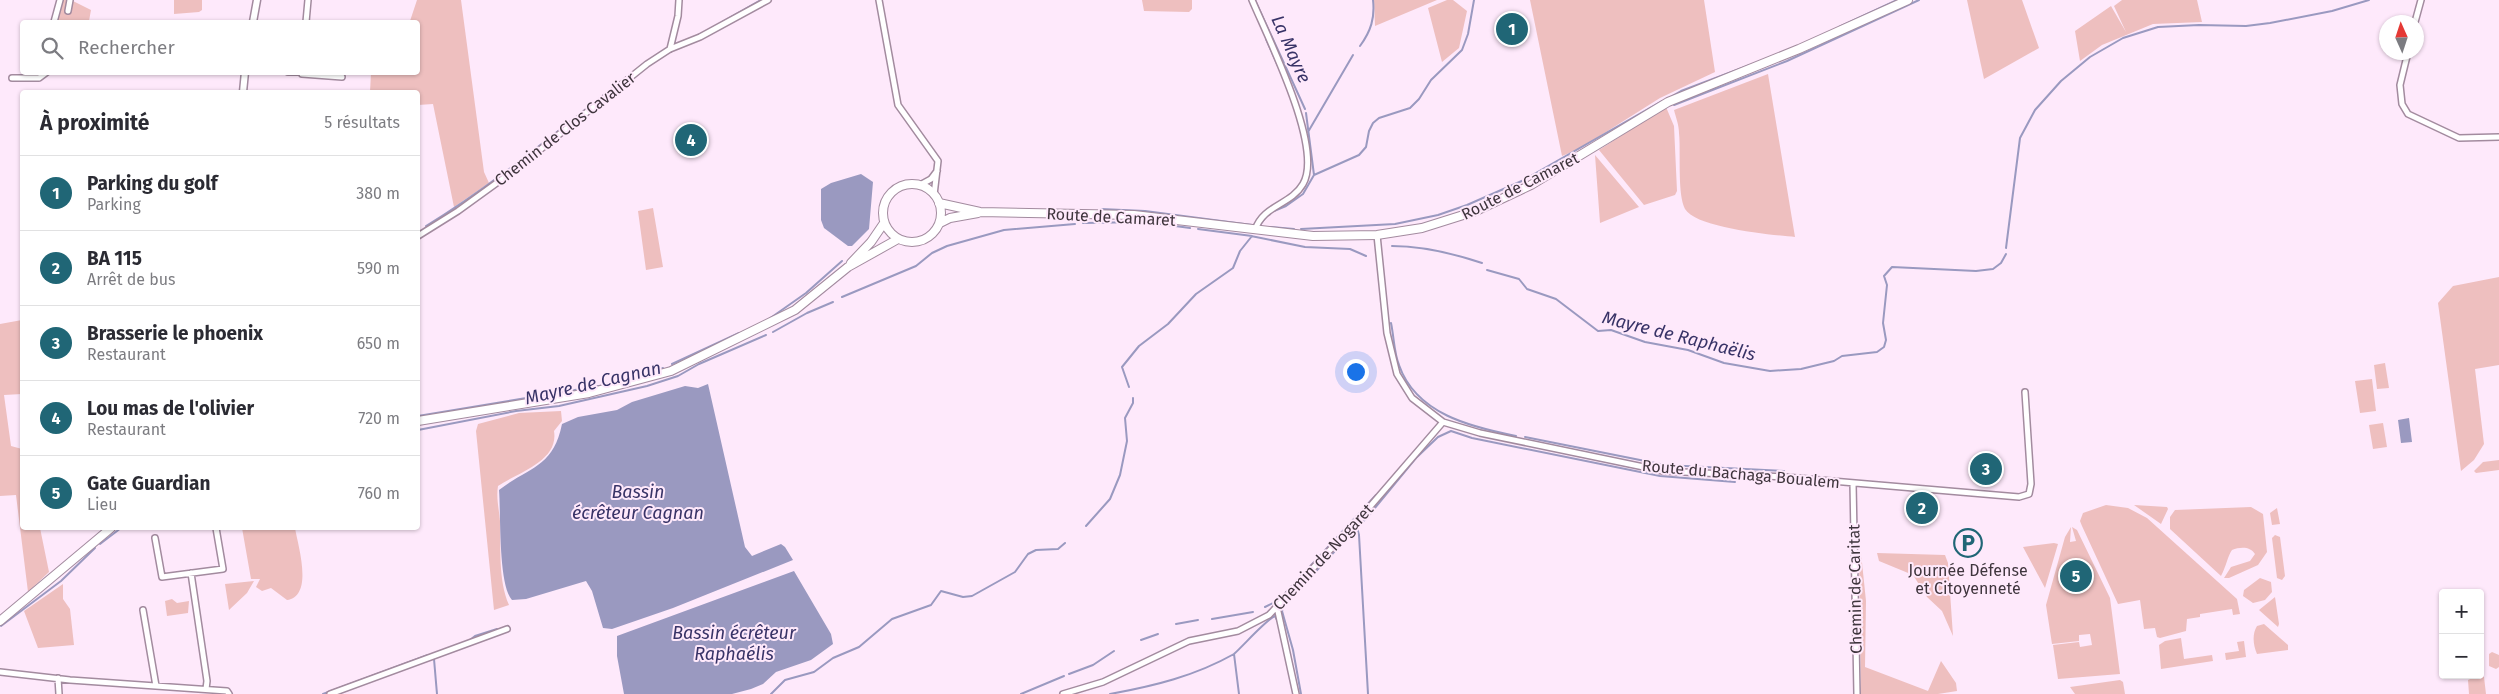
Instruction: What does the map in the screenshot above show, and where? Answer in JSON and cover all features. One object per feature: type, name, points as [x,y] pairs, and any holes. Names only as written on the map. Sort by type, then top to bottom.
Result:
[{"type":"main road","name":"Route de Camaret","points":[[939,203],[980,212],[1134,215],[1320,236],[1377,235],[1422,228],[1476,211],[1531,185],[1668,102],[1799,50],[1908,0]]},
{"type":"main road","points":[[420,421],[589,393],[671,370],[794,310],[848,267],[878,235],[884,223],[884,208],[890,194],[902,186],[920,185],[934,194],[939,203],[940,223]]},
{"type":"main road","name":"Route de Camaret","points":[[898,239],[914,242],[927,239],[937,230],[940,223],[950,218],[980,212]]},
{"type":"main road","points":[[848,267],[898,239],[884,223]]},
{"type":"main road","points":[[0,621],[109,530]]},
{"type":"street","points":[[55,20],[60,0]]},
{"type":"street","points":[[68,11],[70,0]]},
{"type":"street","points":[[253,20],[257,0]]},
{"type":"street","points":[[306,20],[308,0]]},
{"type":"street","points":[[670,49],[678,16],[678,0]]},
{"type":"street","name":"Chemin de Clos Cavalier","points":[[420,235],[458,211],[516,169],[647,64],[670,49],[700,37],[768,0]]},
{"type":"street","points":[[879,0],[898,105],[935,154],[939,168],[934,194]]},
{"type":"street","points":[[1252,0],[1300,114],[1309,171],[1298,192],[1271,208],[1258,221],[1263,231]]},
{"type":"street","points":[[2417,15],[2421,0]]},
{"type":"street","points":[[2406,60],[2400,85],[2402,104],[2408,114],[2459,138],[2499,137]]},
{"type":"street","points":[[12,78],[39,78],[43,75]]},
{"type":"street","points":[[243,90],[245,75]]},
{"type":"street","points":[[322,75],[342,77]]},
{"type":"street","points":[[920,185],[930,179],[939,168]]},
{"type":"street","name":"Route du Bachaga Boualem","points":[[1377,235],[1387,333],[1397,374],[1412,398],[1443,422],[1480,433],[1663,471],[1785,477],[2019,497],[2029,494],[2031,484],[2025,392]]},
{"type":"street","name":"Chemin de Nogaret","points":[[1063,694],[1103,682],[1188,641],[1226,634],[1248,627],[1277,607],[1361,517],[1443,422]]},
{"type":"street","name":"Chemin de Caritat","points":[[1853,483],[1857,694]]},
{"type":"street","points":[[155,538],[162,577],[223,569],[216,530]]},
{"type":"street","points":[[191,573],[207,681],[206,689]]},
{"type":"street","points":[[1277,607],[1296,694]]},
{"type":"street","points":[[143,610],[156,686]]},
{"type":"street","points":[[330,694],[507,629]]},
{"type":"street","points":[[0,672],[227,691],[229,694]]},
{"type":"street","points":[[58,678],[59,694]]},
{"type":"shaded area","points":[[61,0],[71,0],[91,10],[89,20],[56,20]]},
{"type":"shaded area","points":[[174,0],[202,0],[202,10],[199,12],[174,14]]},
{"type":"shaded area","points":[[417,0],[461,0],[484,172],[489,183],[454,207],[433,104],[420,105],[420,90],[370,90],[371,75],[420,75],[420,20],[410,20]]},
{"type":"shaded area","points":[[1142,0],[1192,0],[1192,9],[1189,12],[1144,11]]},
{"type":"shaded area","points":[[1374,0],[1437,0],[1375,26]]},
{"type":"shaded area","points":[[1447,0],[1453,0],[1467,11],[1459,48],[1442,62],[1428,8]]},
{"type":"shaded area","points":[[1530,0],[1704,0],[1715,72],[1660,98],[1579,149],[1562,156]]},
{"type":"shaded area","points":[[1967,0],[2022,0],[2039,48],[1984,79]]},
{"type":"shaded area","points":[[2122,0],[2197,0],[2202,22],[2153,24],[2102,45],[2080,61],[2075,31],[2111,6],[2126,32],[2114,6]]},
{"type":"shaded area","points":[[1768,74],[1795,237],[1736,229],[1704,221],[1692,216],[1685,209],[1681,193],[1680,141],[1674,110]]},
{"type":"shaded area","points":[[1666,107],[1674,126],[1677,191],[1675,195],[1644,205],[1599,150]]},
{"type":"shaded area","points":[[1595,155],[1639,207],[1600,223]]},
{"type":"shaded area","points":[[653,208],[663,267],[646,270],[638,211]]},
{"type":"shaded area","points":[[2499,277],[2499,365],[2475,369],[2484,444],[2474,460],[2461,471],[2438,303],[2453,286]]},
{"type":"shaded area","points":[[20,320],[20,394],[4,395],[11,446],[20,448],[20,527],[16,495],[0,496],[0,324]]},
{"type":"shaded area","points":[[2385,363],[2389,388],[2377,389],[2374,365]]},
{"type":"shaded area","points":[[2372,379],[2376,411],[2360,413],[2355,381]]},
{"type":"shaded area","points":[[561,411],[562,421],[554,431],[554,441],[544,458],[498,486],[497,499],[500,521],[502,575],[505,595],[509,605],[494,610],[476,431],[478,424],[519,413]]},
{"type":"shaded area","points":[[2383,423],[2387,447],[2373,449],[2369,425]]},
{"type":"shaded area","points":[[2499,460],[2499,470],[2476,473],[2474,471],[2483,462]]},
{"type":"shaded area","points":[[2106,505],[2128,508],[2147,518],[2237,599],[2240,614],[2233,615],[2232,609],[2200,614],[2200,617],[2187,619],[2186,631],[2160,638],[2157,637],[2155,628],[2144,629],[2140,600],[2118,604],[2080,521],[2083,513]]},
{"type":"shaded area","points":[[2134,505],[2167,507],[2168,509],[2161,524]]},
{"type":"shaded area","points":[[2251,507],[2263,514],[2267,552],[2258,565],[2229,578],[2224,578],[2231,567],[2250,561],[2255,554],[2253,551],[2245,548],[2232,550],[2221,576],[2170,529],[2170,517],[2175,510]]},
{"type":"shaded area","points":[[2277,508],[2280,524],[2272,525],[2270,513]]},
{"type":"shaded area","points":[[2071,527],[2070,542],[2076,541],[2072,527],[2077,530],[2110,598],[2120,674],[2058,679],[2053,645],[2079,642],[2080,647],[2092,645],[2090,634],[2079,635],[2079,641],[2052,644],[2046,605],[2065,537]]},
{"type":"shaded area","points":[[20,530],[40,530],[49,572],[28,592]]},
{"type":"shaded area","points":[[242,530],[295,530],[301,558],[302,580],[300,590],[295,596],[287,600],[271,588],[262,591],[256,587],[260,579],[251,579]]},
{"type":"shaded area","points":[[2275,535],[2280,537],[2285,576],[2282,580],[2277,578],[2272,538]]},
{"type":"shaded area","points":[[2058,544],[2045,588],[2023,547]]},
{"type":"shaded area","points":[[1861,553],[1866,601],[1865,667],[1928,691],[1941,661],[1956,683],[1957,691],[1938,694],[1861,694],[1859,555]]},
{"type":"shaded area","points":[[1877,553],[1945,555],[1948,563],[1953,636],[1942,611],[1927,597],[1913,575],[1879,561]]},
{"type":"shaded area","points":[[2260,578],[2271,582],[2272,592],[2265,600],[2253,603],[2243,596],[2244,590]]},
{"type":"shaded area","points":[[254,581],[247,593],[229,610],[225,584]]},
{"type":"shaded area","points":[[63,584],[63,599],[70,609],[74,645],[38,648],[24,611]]},
{"type":"shaded area","points":[[2275,597],[2279,624],[2278,627],[2259,610]]},
{"type":"shaded area","points":[[172,599],[177,603],[189,601],[188,613],[167,616],[165,601]]},
{"type":"shaded area","points":[[2264,624],[2288,645],[2288,650],[2257,654],[2254,632],[2257,626]]},
{"type":"shaded area","points":[[2181,638],[2184,659],[2212,655],[2213,661],[2161,669],[2159,645],[2165,641]]},
{"type":"shaded area","points":[[2244,641],[2246,657],[2226,660],[2225,653],[2239,651],[2237,642]]},
{"type":"shaded area","points":[[2492,652],[2499,655],[2499,667],[2496,669],[2489,666],[2489,654]]},
{"type":"shaded area","points":[[2484,677],[2486,694],[2469,694],[2468,680],[2484,679]]},
{"type":"shaded area","points":[[2120,680],[2123,682],[2125,694],[2075,694],[2070,687]]},
{"type":"water","points":[[861,174],[873,182],[869,229],[852,246],[848,246],[824,228],[821,220],[821,189],[831,183]]},
{"type":"water","name":"Bassin écrêteur Cagnan","points":[[708,384],[745,547],[752,556],[781,544],[793,560],[673,608],[612,629],[603,628],[592,591],[586,581],[526,599],[512,600],[504,579],[502,564],[499,490],[546,458],[553,450],[562,424],[578,417],[617,410],[632,402],[685,386],[698,388]]},
{"type":"water","points":[[2409,418],[2412,442],[2401,443],[2398,420]]},
{"type":"water","name":"Bassin écrêteur Raphaélis","points":[[794,571],[831,634],[833,644],[811,660],[776,672],[763,684],[732,694],[624,694],[617,656],[617,636]]},
{"type":"waterway","points":[[722,22],[761,0]]},
{"type":"waterway","name":"La Mayre","points":[[1255,0],[1305,109]]},
{"type":"waterway","points":[[1360,46],[1371,24],[1373,0]]},
{"type":"waterway","name":"Mayre de Cagnan","points":[[1274,211],[1286,206],[1303,194],[1314,175],[1359,155],[1366,147],[1369,131],[1373,123],[1379,118],[1410,108],[1419,99],[1431,80],[1462,50],[1468,34],[1474,0]]},
{"type":"waterway","points":[[1839,27],[1897,0]]},
{"type":"waterway","points":[[1674,105],[1787,61],[1919,0]]},
{"type":"waterway","name":"Mayre de Raphaëlis","points":[[2006,248],[2020,138],[2035,110],[2061,81],[2090,57],[2123,38],[2158,27],[2199,25],[2246,26],[2270,23],[2332,11],[2369,0]]},
{"type":"waterway","points":[[1266,39],[1278,66]]},
{"type":"waterway","points":[[1308,132],[1353,55]]},
{"type":"waterway","points":[[1667,99],[1681,91],[1750,65]]},
{"type":"waterway","points":[[426,226],[501,175],[619,83]]},
{"type":"waterway","points":[[1301,229],[1395,224],[1438,215],[1467,205],[1524,180],[1662,101]]},
{"type":"waterway","name":"La Mayre","points":[[1306,113],[1314,175]]},
{"type":"waterway","points":[[1101,209],[1145,211],[1252,225]]},
{"type":"waterway","name":"Mayre de Cagnan","points":[[1260,225],[1266,217]]},
{"type":"waterway","name":"Mayre de Cagnan","points":[[1083,223],[1144,222]]},
{"type":"waterway","name":"Mayre de Cagnan","points":[[1153,223],[1190,228]]},
{"type":"waterway","name":"Mayre de Cagnan","points":[[842,297],[916,266],[932,253],[947,246],[1004,230],[1075,224]]},
{"type":"waterway","points":[[1271,227],[1294,229]]},
{"type":"waterway","name":"Mayre de Cagnan","points":[[1198,229],[1252,236]]},
{"type":"waterway","name":"Mayre de Raphaëlis","points":[[1251,236],[1305,247],[1350,249],[1366,256]]},
{"type":"waterway","name":"Mayre de Raphaëlis","points":[[1129,387],[1122,367],[1139,346],[1168,324],[1196,294],[1233,268],[1240,251],[1252,236]]},
{"type":"waterway","name":"Mayre de Raphaëlis","points":[[1392,246],[1415,247],[1437,251],[1482,263]]},
{"type":"waterway","name":"Mayre de Raphaëlis","points":[[1487,270],[1519,279],[1527,289],[1556,299],[1598,331],[1611,330],[1645,342],[1688,350],[1724,363],[1770,371],[1801,369],[1834,361],[1842,356],[1877,352],[1884,347],[1886,340],[1883,323],[1887,285],[1884,276],[1892,267],[1976,271],[1993,269],[2001,263],[2006,254]]},
{"type":"waterway","points":[[769,319],[806,293],[842,261]]},
{"type":"waterway","name":"Mayre de Cagnan","points":[[773,332],[807,313],[833,302]]},
{"type":"waterway","points":[[1391,323],[1397,360],[1407,382],[1418,396],[1447,416],[1481,428],[1516,436]]},
{"type":"waterway","points":[[672,364],[739,333]]},
{"type":"waterway","name":"Mayre de Cagnan","points":[[420,430],[516,411],[559,406],[647,386],[678,376],[699,364],[766,335]]},
{"type":"waterway","points":[[644,375],[663,368]]},
{"type":"waterway","points":[[420,416],[605,385]]},
{"type":"waterway","name":"Mayre de Raphaëlis","points":[[1086,526],[1110,499],[1120,475],[1127,441],[1125,418],[1133,403],[1133,398]]},
{"type":"waterway","points":[[1301,694],[1293,650],[1282,611],[1284,605],[1370,514],[1416,458],[1438,437],[1451,431],[1472,438],[1660,476],[1735,482]]},
{"type":"waterway","points":[[1525,437],[1665,465],[1784,471]]},
{"type":"waterway","points":[[1265,607],[1279,600],[1376,495]]},
{"type":"waterway","points":[[1357,527],[1368,694]]},
{"type":"waterway","name":"Mayre de Cagnan","points":[[100,544],[118,530]]},
{"type":"waterway","name":"Mayre de Raphaëlis","points":[[771,694],[785,680],[814,672],[833,658],[859,647],[892,619],[931,605],[941,591],[963,597],[972,596],[1015,572],[1028,554],[1036,550],[1058,549],[1065,543]]},
{"type":"waterway","name":"Mayre de Cagnan","points":[[1,626],[61,581],[95,548]]},
{"type":"waterway","points":[[1212,619],[1253,612]]},
{"type":"waterway","points":[[1239,694],[1234,654],[1271,618],[1275,616],[1278,622]]},
{"type":"waterway","points":[[1176,624],[1198,620]]},
{"type":"waterway","points":[[470,640],[475,636],[497,629]]},
{"type":"waterway","points":[[1141,640],[1158,634]]},
{"type":"waterway","points":[[1069,674],[1093,665],[1114,651]]},
{"type":"waterway","points":[[1110,694],[1174,679],[1219,662],[1234,654]]},
{"type":"waterway","points":[[323,694],[428,655]]},
{"type":"waterway","points":[[434,659],[437,694]]},
{"type":"waterway","points":[[1021,694],[1064,676]]},
{"type":"place","name":"Parking du golf","points":[[1512,29]]},
{"type":"place","name":"Lou mas de l'olivier","points":[[691,140]]},
{"type":"place","name":"Brasserie le phoenix","points":[[1986,469]]},
{"type":"place","name":"BA 115","points":[[1922,508]]},
{"type":"place","name":"Journée Défense et Citoyenneté","points":[[1968,543]]},
{"type":"place","name":"Gate Guardian","points":[[2076,576]]}]
